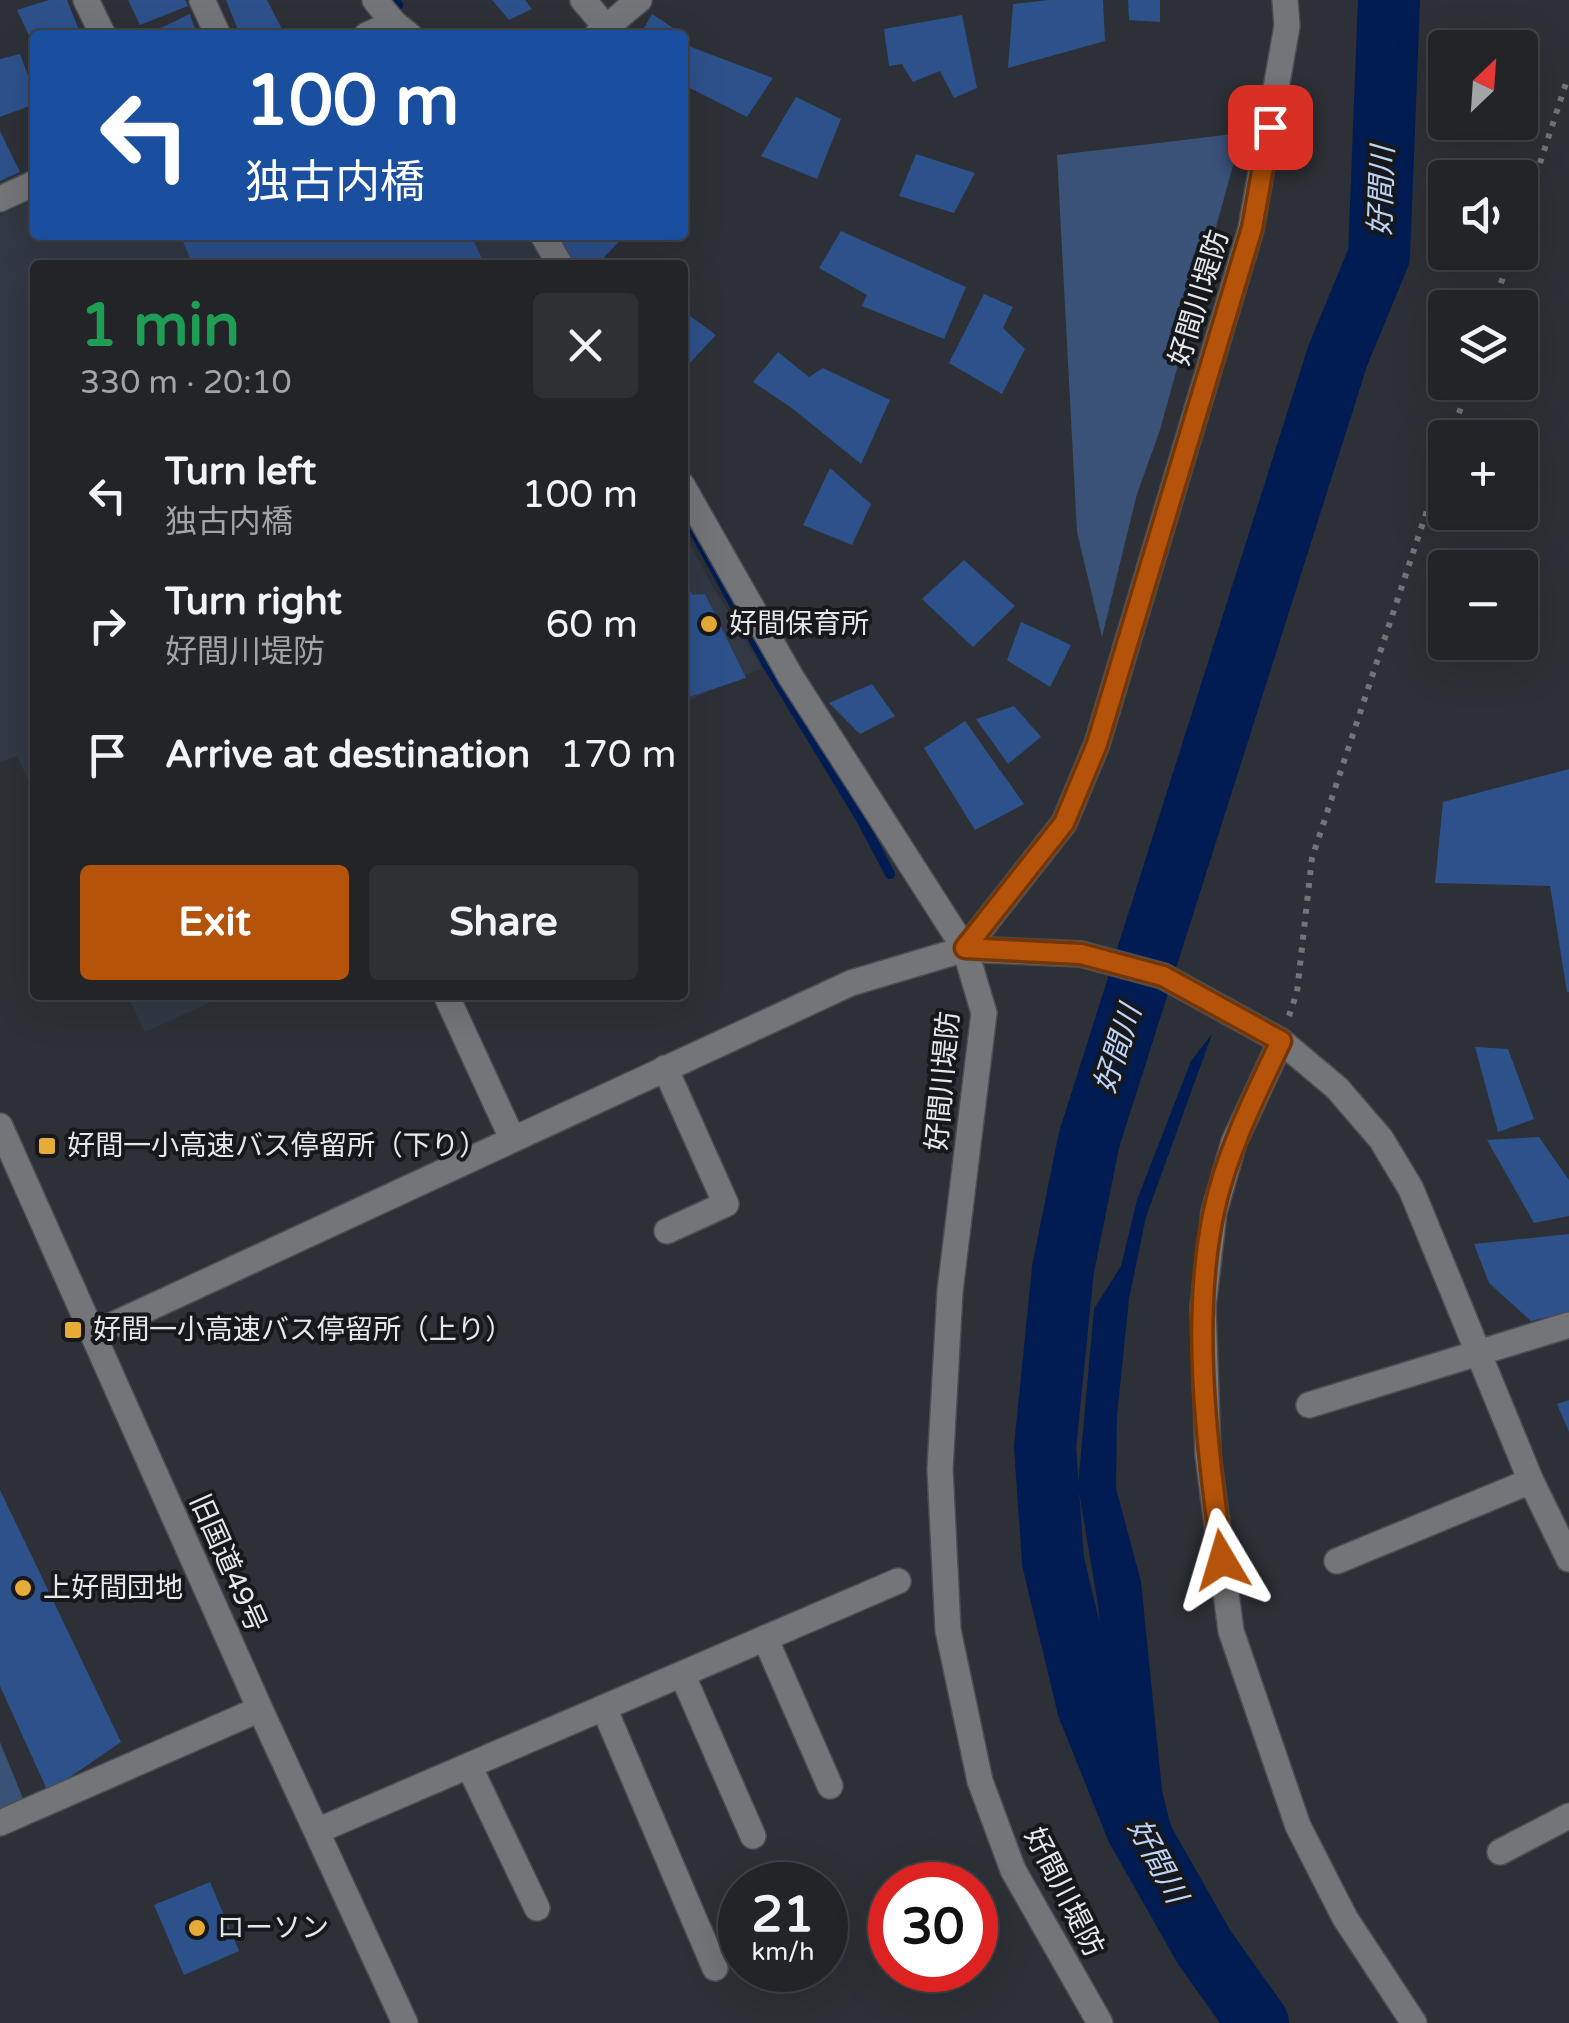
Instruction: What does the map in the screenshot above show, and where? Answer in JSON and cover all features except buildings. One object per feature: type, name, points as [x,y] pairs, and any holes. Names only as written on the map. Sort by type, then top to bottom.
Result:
[{"type":"street","points":[[86,0],[101,30]]},
{"type":"street","points":[[202,0],[216,30]]},
{"type":"street","points":[[375,0],[402,29]]},
{"type":"street","points":[[583,0],[600,30]]},
{"type":"street","points":[[602,30],[639,0]]},
{"type":"street","name":"好間川堤防","points":[[1100,2023],[1013,1870],[980,1781],[948,1630],[940,1469],[949,1310],[984,1013],[965,948],[1064,823],[1097,744],[1252,228],[1288,26],[1286,0]]},
{"type":"street","points":[[0,199],[30,185]]},
{"type":"street","points":[[688,496],[791,677],[965,948]]},
{"type":"street","points":[[94,1334],[851,984],[965,948],[1081,954],[1163,976],[1275,1036],[1338,1088],[1382,1140],[1411,1189],[1530,1482],[1569,1559]]},
{"type":"street","points":[[448,1000],[512,1138]]},
{"type":"street","points":[[1275,1036],[1229,1159],[1214,1212],[1203,1307],[1208,1455],[1231,1630],[1298,1826],[1346,1918],[1414,2023]]},
{"type":"street","points":[[665,1068],[726,1204],[667,1231]]},
{"type":"street","name":"旧国道49号","points":[[0,1126],[405,2023]]},
{"type":"street","points":[[1310,1405],[1569,1325]]},
{"type":"street","points":[[1337,1561],[1530,1482]]},
{"type":"street","points":[[318,1831],[898,1580]]},
{"type":"street","points":[[766,1638],[830,1786]]},
{"type":"street","points":[[682,1674],[752,1836]]},
{"type":"street","points":[[0,1823],[260,1708]]},
{"type":"street","points":[[604,1708],[716,1968]]},
{"type":"street","points":[[469,1766],[537,1908]]},
{"type":"street","points":[[1500,1852],[1569,1816]]},
{"type":"path","points":[[1538,169],[1566,83]]},
{"type":"path","points":[[1275,1036],[1297,992],[1312,858],[1428,507]]},
{"type":"shaded area","points":[[1242,133],[1160,430],[1137,494],[1102,637],[1077,532],[1057,155]]},
{"type":"shaded area","points":[[30,202],[30,240],[531,240],[541,260],[30,260],[30,784],[17,756],[0,762],[0,215]]},
{"type":"shaded area","name":"好間保育所","points":[[688,540],[709,580],[762,668],[688,701]]},
{"type":"shaded area","points":[[129,1000],[216,1000],[145,1032]]},
{"type":"shaded area","points":[[0,1742],[24,1801],[0,1811]]},
{"type":"water","points":[[1212,1034],[1146,1217],[1129,1299],[1117,1415],[1116,1488],[1141,1582],[1162,1790],[1185,1884],[1216,1952],[1271,2023],[1221,2023],[1158,1913],[1108,1711],[1098,1605],[1078,1486],[1094,1309],[1121,1266],[1137,1200],[1191,1061]]},
{"type":"waterway","points":[[394,0],[398,5]]},
{"type":"waterway","name":"好間川","points":[[1258,2023],[1204,1947],[1137,1829],[1088,1707],[1053,1561],[1045,1447],[1063,1269],[1089,1140],[1338,355],[1379,256],[1389,0]]},
{"type":"waterway","points":[[693,529],[890,874]]},
{"type":"place","name":"好間保育所","points":[[709,624]]},
{"type":"place","name":"好間一小高速バス停留所（下り）","points":[[47,1146]]},
{"type":"place","name":"好間一小高速バス停留所（上り）","points":[[73,1330]]},
{"type":"place","name":"上好間団地","points":[[23,1588]]},
{"type":"place","name":"ローソン","points":[[197,1928]]},
{"type":"route","points":[[1222,1560],[1208,1455],[1203,1307],[1214,1212],[1234,1142],[1281,1041],[1163,976],[1081,954],[965,948],[1064,823],[1097,744],[1252,228],[1270,127]]}]
